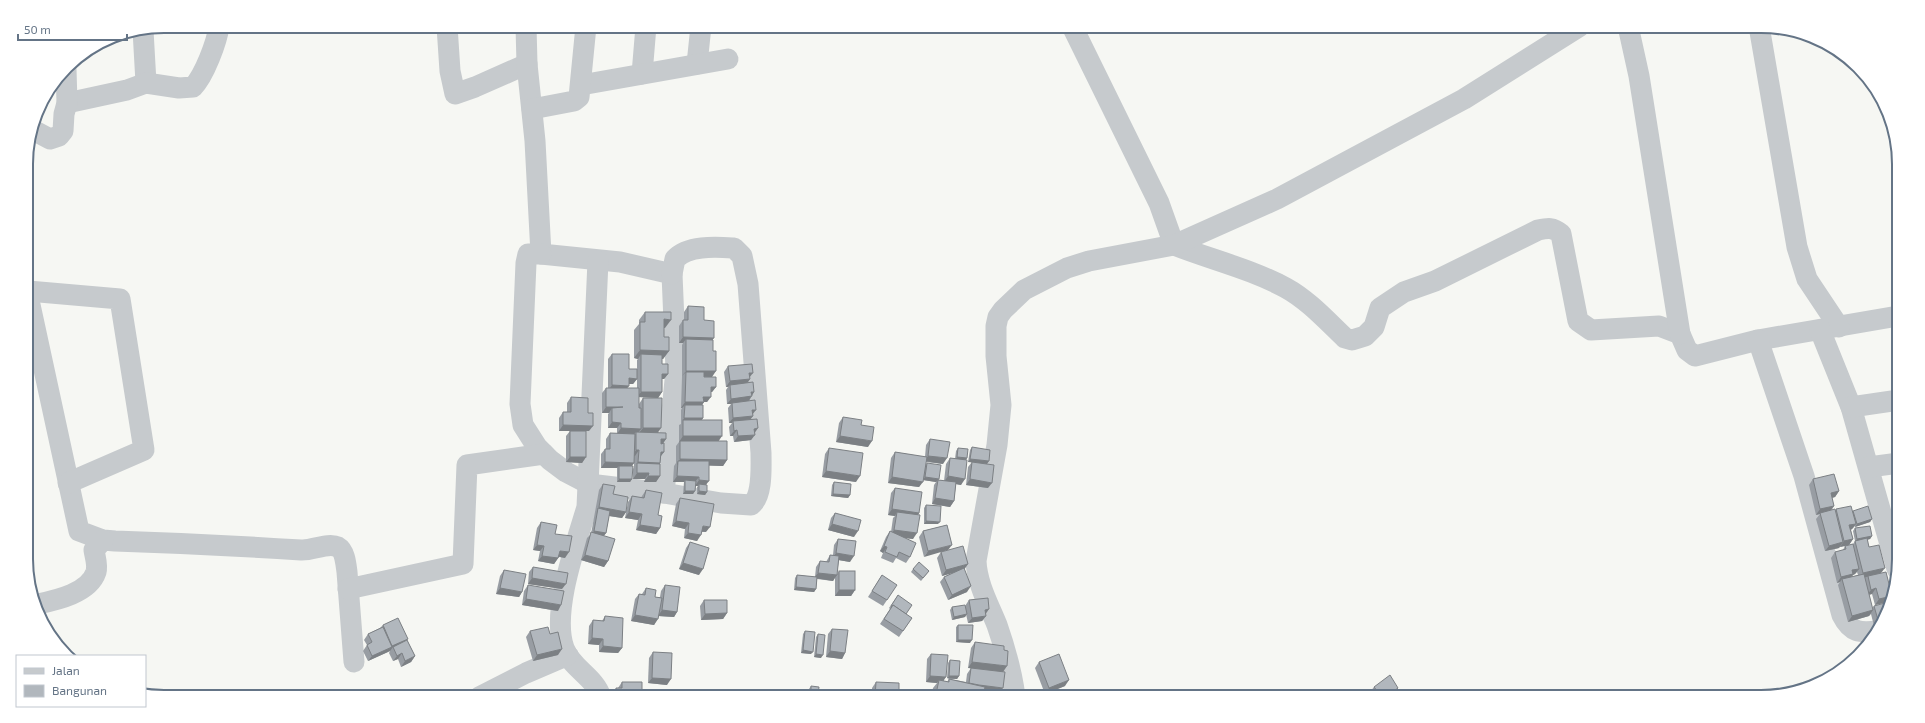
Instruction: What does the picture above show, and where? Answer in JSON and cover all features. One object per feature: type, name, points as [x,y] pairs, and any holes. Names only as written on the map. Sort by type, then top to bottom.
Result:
[{"type":"street","points":[[67,103],[127,90],[146,83],[184,88],[193,87],[200,78],[213,47],[216,33]]},
{"type":"street","points":[[447,33],[450,71],[455,94],[475,87],[527,64]]},
{"type":"street","points":[[526,33],[527,64],[532,110],[541,254]]},
{"type":"street","points":[[532,110],[574,101],[579,97],[585,33]]},
{"type":"street","points":[[642,74],[645,33]]},
{"type":"street","points":[[697,64],[700,33]]},
{"type":"street","points":[[1075,33],[1159,203],[1174,245]]},
{"type":"street","points":[[1014,690],[1008,657],[976,571],[976,561],[997,445],[1001,405],[995,338],[998,317],[1003,310],[1024,290],[1067,268],[1106,256],[1174,245],[1277,199],[1464,99],[1569,33]]},
{"type":"street","points":[[1630,33],[1640,76],[1680,334],[1687,350],[1695,356],[1758,340],[1892,317]]},
{"type":"street","points":[[1760,33],[1797,247],[1807,279],[1829,328],[1869,467],[1892,528]]},
{"type":"street","points":[[143,35],[146,83]]},
{"type":"street","points":[[581,85],[728,58]]},
{"type":"street","points":[[37,132],[50,139],[59,136],[63,131],[64,114],[67,103],[66,78]]},
{"type":"street","points":[[1174,245],[1246,270],[1287,288],[1301,298],[1345,338],[1352,340],[1359,339],[1370,332],[1376,322],[1380,308],[1404,292],[1435,281],[1538,230],[1549,228],[1556,230],[1561,234],[1578,321],[1584,327],[1591,330],[1659,326],[1680,334]]},
{"type":"street","points":[[664,493],[676,370],[672,274],[675,259],[682,253],[693,250],[719,247],[734,248],[742,256],[748,284],[761,453],[761,477],[757,498],[754,503],[747,505],[589,484],[566,472],[544,454],[529,437],[523,425],[520,404],[526,263],[528,254],[620,262],[672,274]]},
{"type":"street","points":[[597,690],[568,655],[563,642],[560,614],[576,545],[587,508],[598,261]]},
{"type":"street","points":[[33,292],[120,299],[144,450],[68,483]]},
{"type":"street","points":[[33,319],[78,531],[103,540],[209,544],[306,551],[331,546],[338,547],[342,551],[345,559],[354,662]]},
{"type":"street","points":[[1758,340],[1804,476],[1842,615],[1852,630],[1858,632],[1870,631]]},
{"type":"street","points":[[1851,407],[1892,401]]},
{"type":"street","points":[[348,589],[463,564],[467,465],[544,454]]},
{"type":"street","points":[[1869,467],[1892,464]]},
{"type":"street","points":[[41,603],[71,594],[85,586],[96,572],[97,565],[94,550],[103,540]]},
{"type":"street","points":[[493,690],[526,673],[568,655]]},
{"type":"building","points":[[688,306],[704,307],[704,320],[714,321],[714,338],[683,337],[683,320],[688,320]]},
{"type":"building","points":[[645,312],[671,312],[671,320],[664,319],[664,337],[669,337],[669,351],[640,350],[640,322],[645,322]]},
{"type":"building","points":[[686,339],[713,340],[713,351],[716,351],[716,371],[686,371]]},
{"type":"building","points":[[612,354],[629,354],[629,369],[637,369],[637,379],[629,378],[629,386],[612,385]]},
{"type":"building","points":[[641,354],[662,355],[662,364],[668,364],[668,374],[662,374],[662,392],[641,392]]},
{"type":"building","points":[[752,364],[753,373],[749,373],[750,379],[730,381],[728,366]]},
{"type":"building","points":[[686,372],[704,372],[704,377],[716,377],[716,387],[711,387],[711,397],[703,397],[704,402],[685,402]]},
{"type":"building","points":[[753,382],[754,392],[751,392],[752,396],[731,399],[730,385]]},
{"type":"building","points":[[606,388],[639,388],[641,429],[621,428],[621,423],[612,422],[612,408],[623,407],[606,407]]},
{"type":"building","points":[[571,397],[588,398],[588,413],[593,413],[593,426],[563,425],[563,412],[571,412]]},
{"type":"building","points":[[643,398],[662,398],[661,428],[643,428]]},
{"type":"building","points":[[755,400],[756,410],[752,410],[753,416],[733,418],[732,403]]},
{"type":"building","points":[[685,405],[703,405],[703,418],[684,418]]},
{"type":"building","points":[[843,417],[862,420],[861,425],[874,427],[872,441],[840,436]]},
{"type":"building","points":[[757,419],[758,428],[754,429],[755,435],[738,436],[737,430],[734,431],[733,421]]},
{"type":"building","points":[[683,420],[722,420],[722,436],[683,436]]},
{"type":"building","points":[[570,431],[586,431],[586,457],[570,457]]},
{"type":"building","points":[[636,432],[666,433],[666,439],[661,439],[661,444],[664,443],[664,452],[661,452],[660,463],[638,462],[639,450],[636,450]]},
{"type":"building","points":[[610,433],[635,434],[634,463],[605,462],[605,449],[610,449]]},
{"type":"building","points":[[930,439],[950,442],[947,458],[928,456]]},
{"type":"building","points":[[680,441],[727,441],[727,460],[680,459]]},
{"type":"building","points":[[972,447],[990,450],[989,461],[970,459]]},
{"type":"building","points":[[829,448],[863,453],[860,476],[826,471]]},
{"type":"building","points":[[958,448],[968,449],[967,458],[957,457]]},
{"type":"building","points":[[895,452],[927,457],[923,482],[892,477]]},
{"type":"building","points":[[950,458],[967,460],[965,479],[948,476]]},
{"type":"building","points":[[678,461],[709,461],[709,481],[699,480],[699,477],[677,476]]},
{"type":"building","points":[[972,462],[994,465],[992,483],[970,479]]},
{"type":"building","points":[[637,463],[660,464],[660,476],[648,476],[649,473],[637,473]]},
{"type":"building","points":[[927,463],[941,465],[939,479],[925,477]]},
{"type":"building","points":[[619,466],[633,466],[632,479],[619,479]]},
{"type":"building","points":[[1834,474],[1839,491],[1831,493],[1834,506],[1820,509],[1813,479]]},
{"type":"building","points":[[685,480],[696,481],[695,491],[685,491]]},
{"type":"building","points":[[938,480],[956,482],[954,501],[935,498]]},
{"type":"building","points":[[834,482],[851,484],[850,495],[833,494]]},
{"type":"building","points":[[603,484],[615,486],[613,494],[628,497],[626,512],[599,507]]},
{"type":"building","points":[[699,484],[707,485],[707,492],[699,491]]},
{"type":"building","points":[[895,488],[922,492],[919,513],[892,509]]},
{"type":"building","points":[[646,490],[662,493],[658,515],[662,516],[660,528],[640,525],[642,514],[629,512],[632,496],[644,498]]},
{"type":"building","points":[[680,498],[714,504],[710,527],[703,526],[701,535],[688,533],[689,523],[676,521]]},
{"type":"building","points":[[926,505],[941,506],[940,522],[926,521]]},
{"type":"building","points":[[1851,506],[1856,524],[1849,525],[1853,539],[1844,541],[1836,509]]},
{"type":"building","points":[[1868,506],[1872,519],[1857,524],[1853,511]]},
{"type":"building","points":[[598,508],[610,511],[606,533],[594,531]]},
{"type":"building","points":[[1835,509],[1843,542],[1829,546],[1820,513]]},
{"type":"building","points":[[897,512],[920,515],[917,533],[894,530]]},
{"type":"building","points":[[835,513],[861,520],[858,531],[832,524]]},
{"type":"building","points":[[541,522],[557,525],[555,534],[572,536],[569,552],[560,551],[558,558],[542,556],[544,546],[537,545]]},
{"type":"building","points":[[947,525],[952,545],[928,551],[923,531]]},
{"type":"building","points":[[1870,526],[1872,536],[1857,539],[1855,528]]},
{"type":"building","points":[[890,531],[916,543],[910,557],[899,552],[897,557],[885,552],[887,547],[884,546]]},
{"type":"building","points":[[591,532],[615,539],[608,561],[585,555]]},
{"type":"building","points":[[1867,538],[1869,547],[1879,545],[1885,568],[1863,573],[1855,541]]},
{"type":"building","points":[[838,539],[856,541],[854,556],[836,553]]},
{"type":"building","points":[[690,542],[709,548],[703,569],[683,563]]},
{"type":"building","points":[[1853,544],[1859,569],[1852,570],[1853,574],[1841,577],[1835,552],[1846,549],[1845,546]]},
{"type":"building","points":[[963,546],[968,564],[946,570],[941,552]]},
{"type":"building","points":[[830,555],[839,556],[837,575],[818,573],[820,561],[829,562]]},
{"type":"building","points":[[919,562],[929,571],[923,578],[913,569]]},
{"type":"building","points":[[533,567],[568,573],[566,584],[532,578]]},
{"type":"building","points":[[964,568],[971,586],[952,595],[944,577]]},
{"type":"building","points":[[504,570],[526,574],[522,592],[500,588]]},
{"type":"building","points":[[839,571],[855,571],[855,590],[839,590]]},
{"type":"building","points":[[1886,572],[1889,584],[1886,597],[1879,599],[1876,588],[1871,590],[1868,576]]},
{"type":"building","points":[[1864,574],[1873,610],[1852,616],[1842,579]]},
{"type":"building","points":[[797,575],[817,577],[816,589],[796,587]]},
{"type":"building","points":[[882,575],[897,585],[887,600],[872,591]]},
{"type":"building","points":[[528,585],[564,591],[561,605],[526,599]]},
{"type":"building","points":[[665,585],[680,587],[677,612],[662,610]]},
{"type":"building","points":[[646,588],[656,590],[655,597],[662,598],[658,619],[635,615],[639,594],[645,595]]},
{"type":"building","points":[[898,595],[912,605],[906,614],[893,605],[892,607],[891,606]]},
{"type":"building","points":[[988,598],[989,609],[985,610],[986,616],[972,618],[969,600]]},
{"type":"building","points":[[704,600],[727,600],[727,613],[705,614]]},
{"type":"building","points":[[1884,603],[1877,618],[1874,606]]},
{"type":"building","points":[[893,605],[912,618],[903,631],[884,619]]},
{"type":"building","points":[[965,605],[967,614],[954,617],[952,607]]},
{"type":"building","points":[[605,616],[623,618],[622,648],[603,646],[603,639],[592,638],[593,620],[604,621]]},
{"type":"building","points":[[398,618],[408,639],[392,646],[383,625]]},
{"type":"building","points":[[958,625],[973,625],[972,640],[958,640]]},
{"type":"building","points":[[383,627],[392,647],[372,656],[367,645],[372,642],[368,634]]},
{"type":"building","points":[[548,627],[550,634],[558,632],[562,649],[537,655],[530,631]]},
{"type":"building","points":[[832,629],[848,630],[845,653],[830,651]]},
{"type":"building","points":[[805,631],[815,632],[813,652],[803,650]]},
{"type":"building","points":[[818,634],[825,635],[823,655],[816,654]]},
{"type":"building","points":[[407,640],[415,656],[405,661],[402,653],[397,656],[393,647]]},
{"type":"building","points":[[975,642],[1004,646],[1004,650],[1008,651],[1007,666],[972,662]]},
{"type":"building","points":[[653,652],[672,653],[671,679],[652,678]]},
{"type":"building","points":[[931,654],[948,655],[946,677],[930,676]]},
{"type":"building","points":[[1059,654],[1069,680],[1049,688],[1039,662]]},
{"type":"building","points":[[950,660],[960,661],[959,676],[949,676]]},
{"type":"building","points":[[971,668],[1005,672],[1003,688],[969,683]]},
{"type":"building","points":[[1390,675],[1398,688],[1395,690],[1376,690],[1374,687]]},
{"type":"building","points":[[949,679],[985,687],[984,690],[937,690],[939,680],[949,682]]},
{"type":"building","points":[[622,682],[642,682],[642,690],[616,690],[616,688],[622,688]]},
{"type":"building","points":[[876,682],[899,683],[899,690],[875,690]]},
{"type":"building","points":[[811,686],[819,687],[819,690],[811,690]]}]
